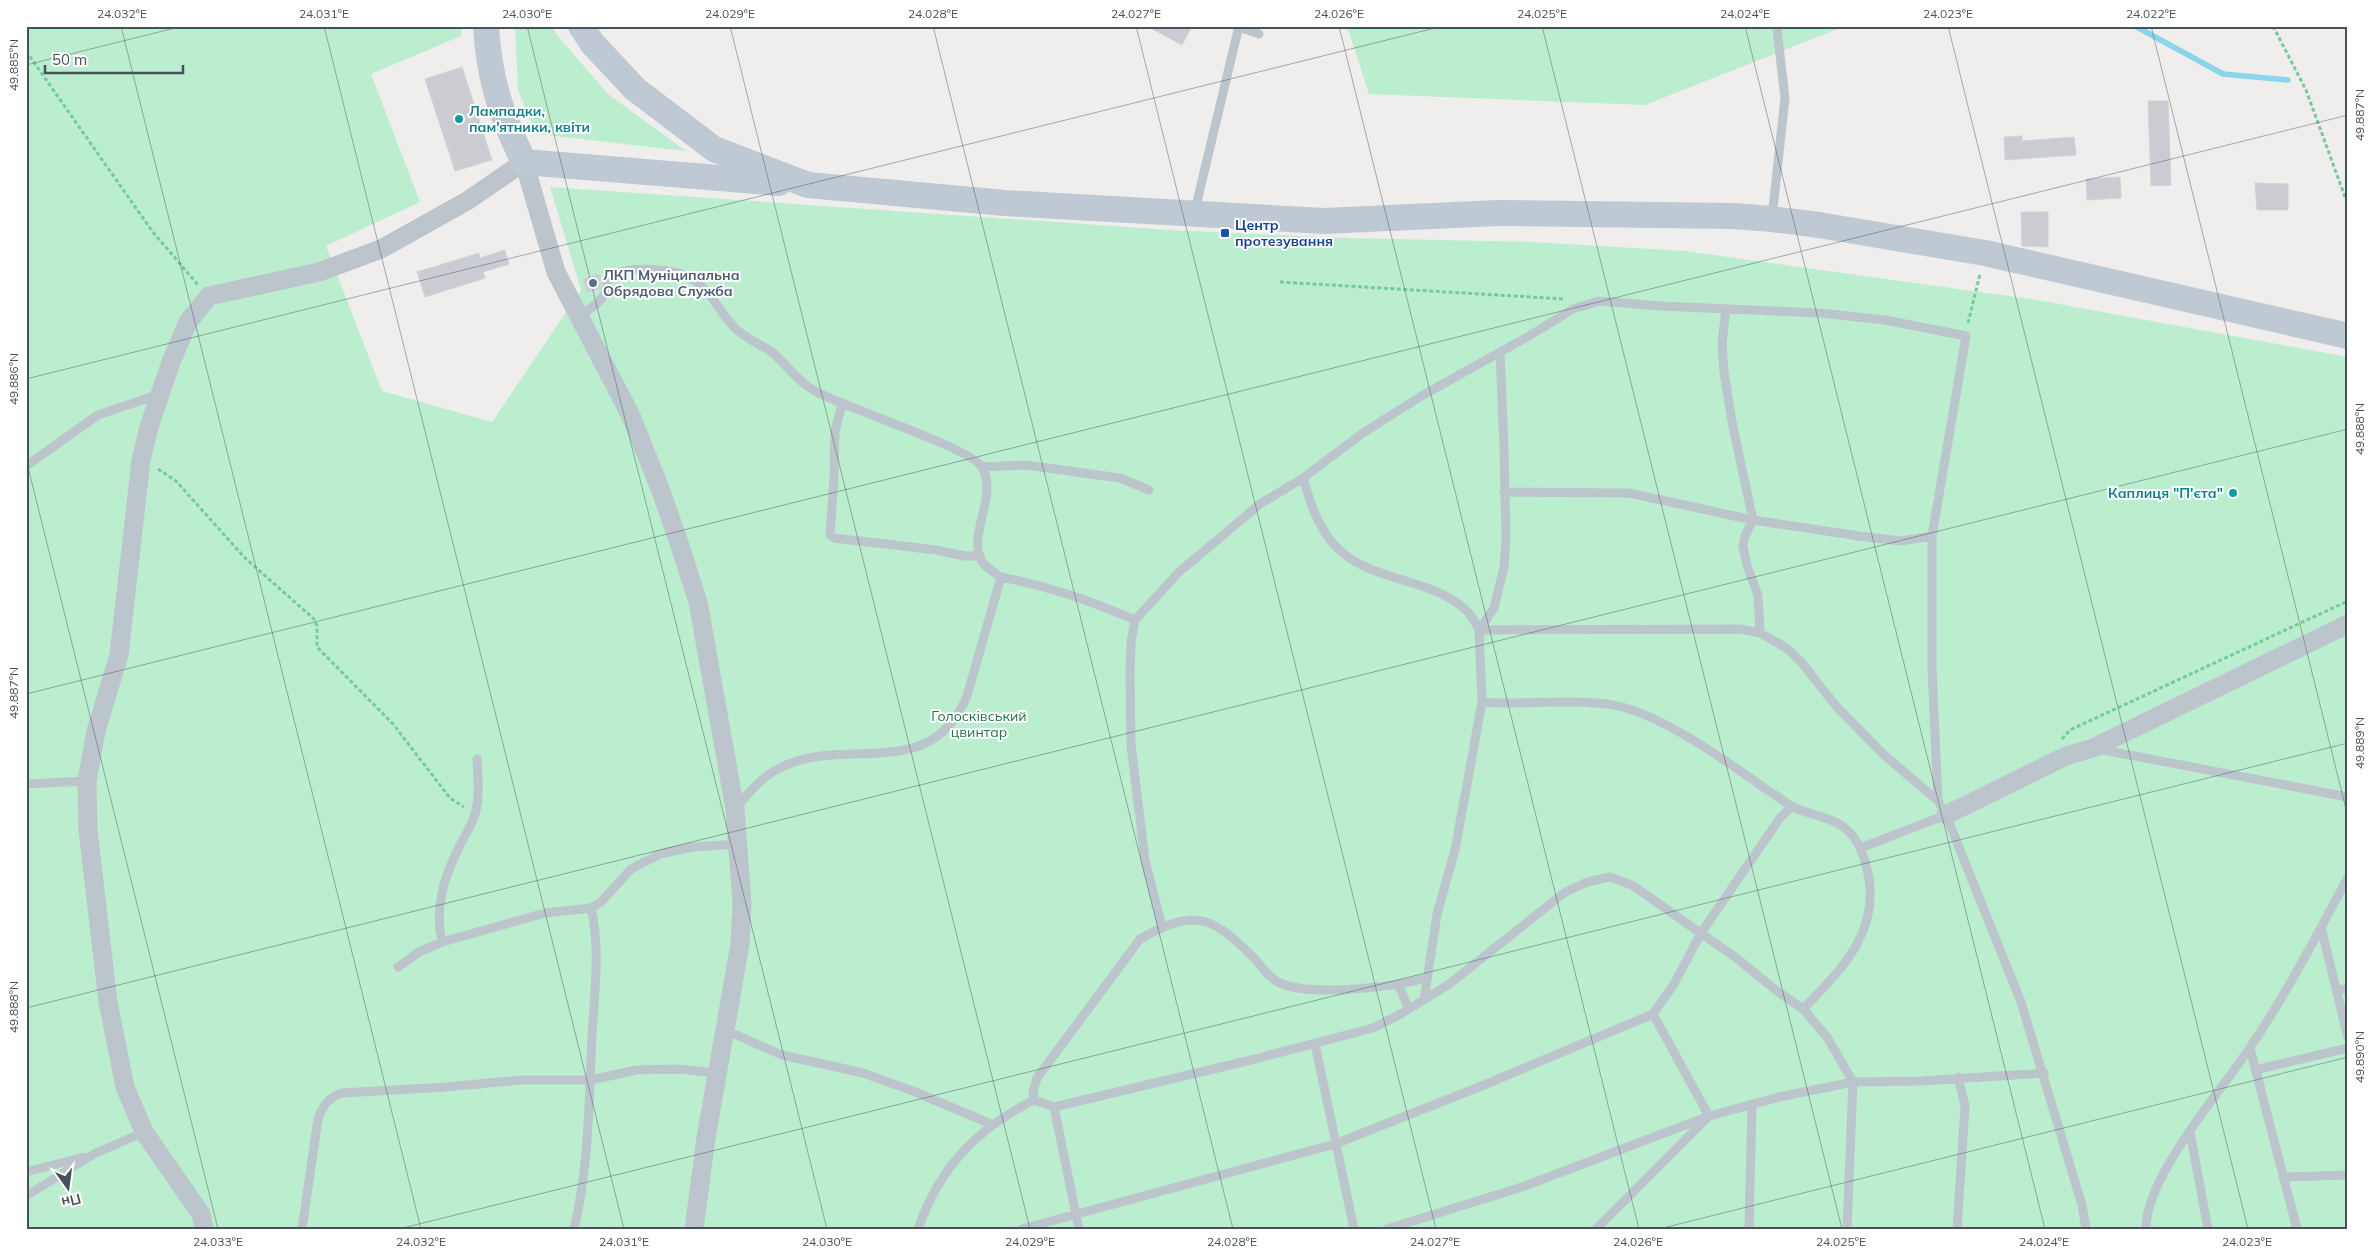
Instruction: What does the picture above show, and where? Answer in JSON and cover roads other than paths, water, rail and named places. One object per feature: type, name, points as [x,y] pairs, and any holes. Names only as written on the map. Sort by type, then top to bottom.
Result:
[{"type":"street","points":[[486,26],[492,80],[500,108],[524,162],[556,272],[631,416],[681,548],[698,602],[735,808],[742,903],[740,944],[706,1138],[694,1229]]},
{"type":"street","points":[[581,26],[592,43],[635,89],[714,149],[808,185]]},
{"type":"street","points":[[204,1229],[201,1214],[144,1132],[125,1087],[108,1002],[88,830],[87,781],[96,731],[119,655],[141,460],[149,428],[188,322],[209,296],[319,272],[380,249],[467,201],[524,162],[1005,203],[1324,221],[1498,213],[1733,216],[1772,219],[1819,224],[1985,253],[2348,336]]},
{"type":"street","points":[[1942,808],[2066,756],[2093,748],[2348,624]]},
{"type":"lane","points":[[1194,213],[1239,27],[1258,34]]},
{"type":"lane","points":[[1772,219],[1785,98],[1777,29]]},
{"type":"lane","points":[[579,316],[602,299],[609,278],[614,274],[642,269],[669,271],[688,276],[703,285],[739,331],[775,355],[792,375],[806,386],[842,404],[953,449],[969,457],[982,467],[1025,465],[1120,478],[1149,490]]},
{"type":"lane","points":[[1162,927],[1145,860],[1131,745],[1130,672],[1131,643],[1135,620],[1173,578],[1260,504],[1303,478],[1363,433],[1423,395],[1574,309],[1599,301],[1661,306],[1820,313],[1885,320],[1966,336],[1932,536],[1932,670],[1942,808],[2021,1002],[2044,1073],[2082,1205],[2086,1229]]},
{"type":"lane","points":[[1726,309],[1722,343],[1724,372],[1732,422],[1753,520],[1745,536],[1743,546],[1747,566],[1758,595],[1760,633]]},
{"type":"lane","points":[[1479,630],[1494,608],[1501,587],[1506,539],[1500,352]]},
{"type":"lane","points":[[26,466],[98,415],[160,394]]},
{"type":"lane","points":[[842,404],[835,431],[830,535],[834,538],[928,549],[965,556],[980,556]]},
{"type":"lane","points":[[982,467],[986,495],[978,539],[980,556],[987,567],[1001,577],[1050,587],[1135,620]]},
{"type":"lane","points":[[1303,478],[1314,514],[1331,542],[1341,552],[1366,566],[1442,595],[1459,604],[1470,615],[1479,630],[1482,702],[1455,850],[1437,914],[1424,1000]]},
{"type":"lane","points":[[1504,492],[1629,493],[1753,520],[1889,540],[1911,540],[1932,536]]},
{"type":"lane","points":[[735,808],[763,778],[781,767],[802,760],[918,748],[935,739],[946,730],[960,713],[967,696],[1001,577]]},
{"type":"lane","points":[[1479,630],[1616,631],[1740,629],[1760,633],[1788,649],[1802,662],[1843,713],[1882,753],[1942,808]]},
{"type":"lane","points":[[1482,702],[1510,704],[1587,703],[1620,706],[1646,715],[1730,764],[1792,806],[1836,822],[1850,832],[1860,848],[1872,891],[1865,929],[1853,952],[1839,971],[1803,1009]]},
{"type":"lane","points":[[2093,748],[2348,797]]},
{"type":"lane","points":[[442,942],[438,917],[445,878],[475,815],[478,791],[476,759]]},
{"type":"lane","points":[[26,784],[87,781]]},
{"type":"lane","points":[[1022,1229],[1335,1144],[1484,1085],[1653,1014],[1674,984],[1701,933],[1780,818],[1792,806]]},
{"type":"lane","points":[[1860,848],[1942,808]]},
{"type":"lane","points":[[398,967],[419,952],[442,942],[545,913],[591,908],[602,901],[631,868],[645,860],[680,848],[739,844]]},
{"type":"lane","points":[[918,1229],[924,1211],[948,1169],[969,1144],[991,1124],[1034,1100],[1054,1107],[1315,1044],[1373,1028],[1410,1009],[1468,970],[1564,893],[1600,878],[1610,877],[1632,885],[1701,933],[1803,1009],[1826,1037],[1853,1082],[1847,1229]]},
{"type":"lane","points":[[2146,1229],[2149,1209],[2155,1191],[2190,1132],[2250,1048],[2348,878]]},
{"type":"lane","points":[[574,1229],[586,1145],[590,1080],[596,926],[591,908]]},
{"type":"lane","points":[[1034,1100],[1033,1092],[1038,1078],[1140,939],[1162,927],[1180,921],[1203,919],[1232,938],[1271,978],[1296,988],[1373,988],[1427,978]]},
{"type":"lane","points":[[2321,927],[2348,1038]]},
{"type":"lane","points":[[1398,984],[1410,1009]]},
{"type":"lane","points":[[2336,991],[2348,988]]},
{"type":"lane","points":[[1653,1014],[1709,1116]]},
{"type":"lane","points":[[725,1030],[782,1055],[863,1073],[913,1090],[991,1124]]},
{"type":"lane","points":[[1315,1044],[1354,1229]]},
{"type":"lane","points":[[2250,1048],[2297,1229]]},
{"type":"lane","points":[[2255,1070],[2348,1048]]},
{"type":"lane","points":[[302,1229],[318,1119],[324,1104],[332,1097],[342,1093],[447,1088],[520,1080],[590,1080],[637,1070],[676,1069],[718,1073]]},
{"type":"lane","points":[[1387,1229],[1525,1186],[1709,1116],[1752,1104],[1853,1082],[2044,1073]]},
{"type":"lane","points":[[1957,1229],[1965,1106],[1958,1077]]},
{"type":"lane","points":[[1749,1229],[1752,1104]]},
{"type":"lane","points":[[1054,1107],[1079,1229]]},
{"type":"lane","points":[[1596,1229],[1709,1116]]},
{"type":"lane","points":[[26,1196],[94,1154],[144,1132]]},
{"type":"lane","points":[[2190,1132],[2208,1229]]},
{"type":"lane","points":[[26,1172],[94,1154]]},
{"type":"lane","points":[[2283,1177],[2348,1175]]},
{"type":"waterway","points":[[2135,26],[2223,74],[2288,80]]},
{"type":"place","name":"Лампадки, пам'ятники, квіти","points":[[459,119]]},
{"type":"place","name":"Центр протезування","points":[[1225,233]]},
{"type":"place","name":"ЛКП Муніципальна Обрядова Служба","points":[[593,283]]},
{"type":"place","name":"Каплиця \"П'єта\"","points":[[2233,493]]},
{"type":"park label","name":"Голосківський цвинтар","points":[[979,724]]}]
